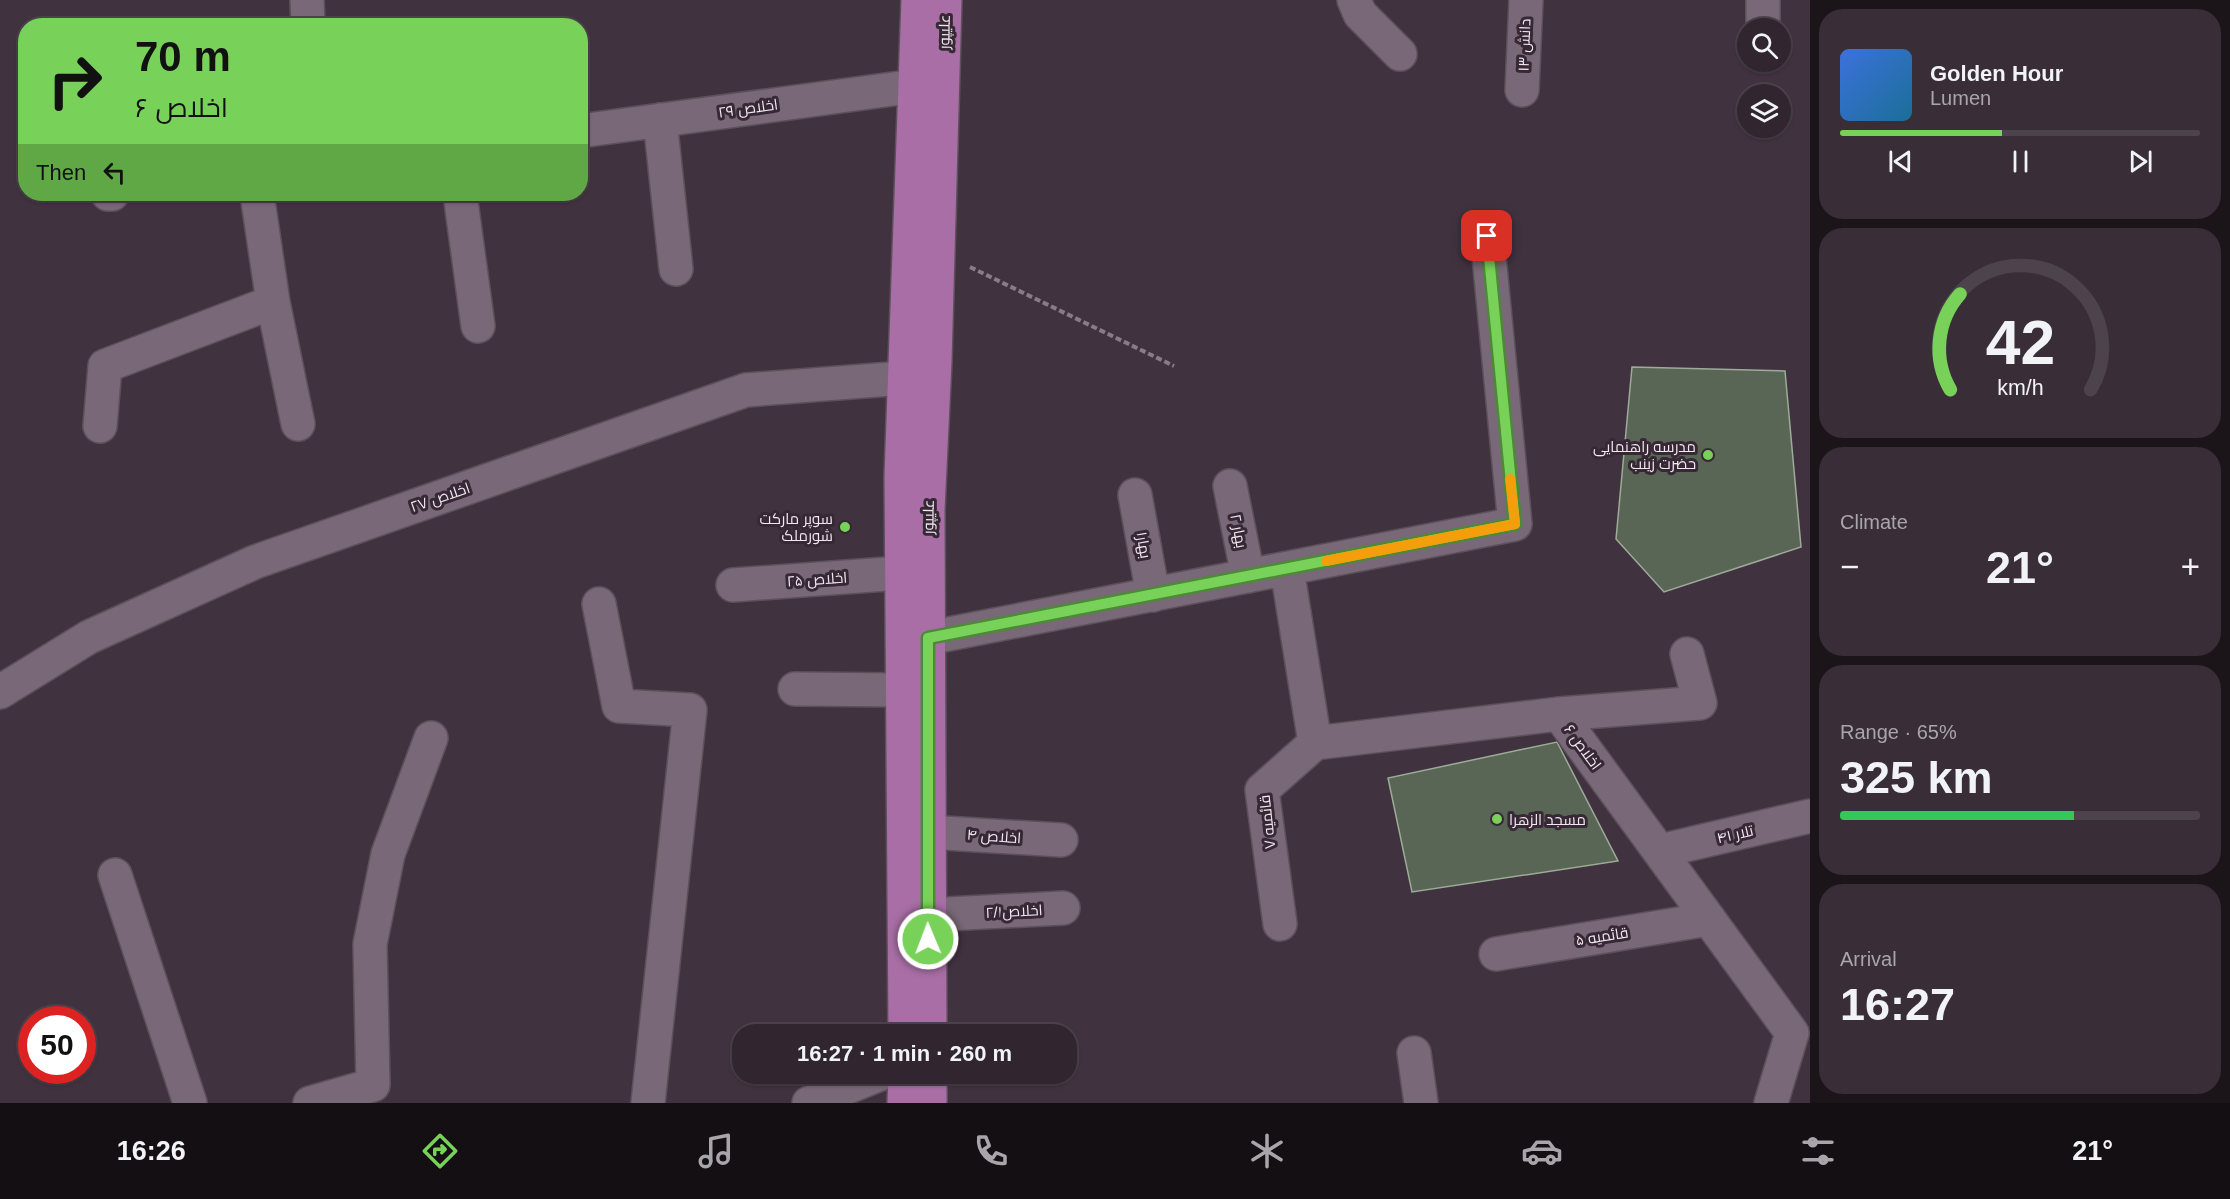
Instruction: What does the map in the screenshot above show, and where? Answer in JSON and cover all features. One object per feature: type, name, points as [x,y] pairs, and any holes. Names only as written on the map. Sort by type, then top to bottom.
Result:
[{"type":"main road","name":"علیپور","points":[[918,0],[901,476],[901,573],[915,641],[928,832],[930,1024]]},
{"type":"main road","name":"علیپور","points":[[905,1024],[902,690],[915,641],[928,510],[939,252],[945,0]]},
{"type":"main road","points":[[904,1103],[905,1084]]},
{"type":"main road","points":[[930,1084],[930,1103]]},
{"type":"street","points":[[307,0],[308,18]]},
{"type":"street","points":[[1354,0],[1360,14],[1400,54]]},
{"type":"street","name":"دانش ۱۳","points":[[1522,90],[1526,0]]},
{"type":"street","points":[[1763,0],[1763,18]]},
{"type":"street","name":"اخلاص ۲۹","points":[[588,129],[915,86]]},
{"type":"street","points":[[660,120],[676,269]]},
{"type":"street","points":[[258,201],[273,302],[298,424]]},
{"type":"street","points":[[461,201],[478,326]]},
{"type":"street","points":[[915,641],[1515,524],[1487,236]]},
{"type":"street","points":[[100,426],[105,366],[273,302]]},
{"type":"street","name":"اخلاص ۲۷","points":[[0,692],[89,637],[255,562],[746,390],[904,378]]},
{"type":"street","name":"بهار ۲","points":[[1230,486],[1248,576]]},
{"type":"street","name":"بهار۱","points":[[1135,495],[1153,595]]},
{"type":"street","points":[[1287,568],[1315,743]]},
{"type":"street","name":"اخلاص ۲۵","points":[[733,585],[901,573]]},
{"type":"street","points":[[599,604],[620,706],[690,710],[648,1103]]},
{"type":"street","points":[[1559,714],[1700,703],[1687,654]]},
{"type":"street","points":[[795,689],[902,690]]},
{"type":"street","name":"اخلاص ۶","points":[[1315,743],[1559,714],[1708,919],[1801,1035],[1771,1103]]},
{"type":"street","points":[[310,1103],[373,1085],[370,944],[388,854],[431,738]]},
{"type":"street","name":"قائمیه ۷","points":[[1280,924],[1262,790],[1315,743]]},
{"type":"street","name":"تلار ۴۱","points":[[1659,851],[1810,816]]},
{"type":"street","name":"اخلاص ۴","points":[[928,832],[1060,840]]},
{"type":"street","points":[[115,875],[190,1103]]},
{"type":"street","name":"اخلاص۲/۱","points":[[928,915],[1063,908]]},
{"type":"street","name":"قائمیه ۵","points":[[1496,954],[1708,919]]},
{"type":"street","points":[[1414,1053],[1421,1103]]},
{"type":"street","points":[[809,1103],[856,1084]]},
{"type":"path","points":[[939,252],[1174,366]]},
{"type":"building","name":"مدرسه راهنمایی حضرت زینب","points":[[1632,367],[1785,371],[1801,547],[1664,592],[1616,539]]},
{"type":"building","name":"مسجد الزهرا","points":[[1557,742],[1618,861],[1412,892],[1388,778]]},
{"type":"slow traffic","points":[[1326,561],[1515,524],[1510,479]]},
{"type":"place","name":"مدرسه راهنمایی حضرت زینب","points":[[1708,455]]},
{"type":"place","name":"سوپر مارکت شورملک","points":[[845,527]]},
{"type":"place","name":"مسجد الزهرا","points":[[1497,819]]},
{"type":"route","points":[[928,939],[928,638],[1515,524],[1487,236]]}]
